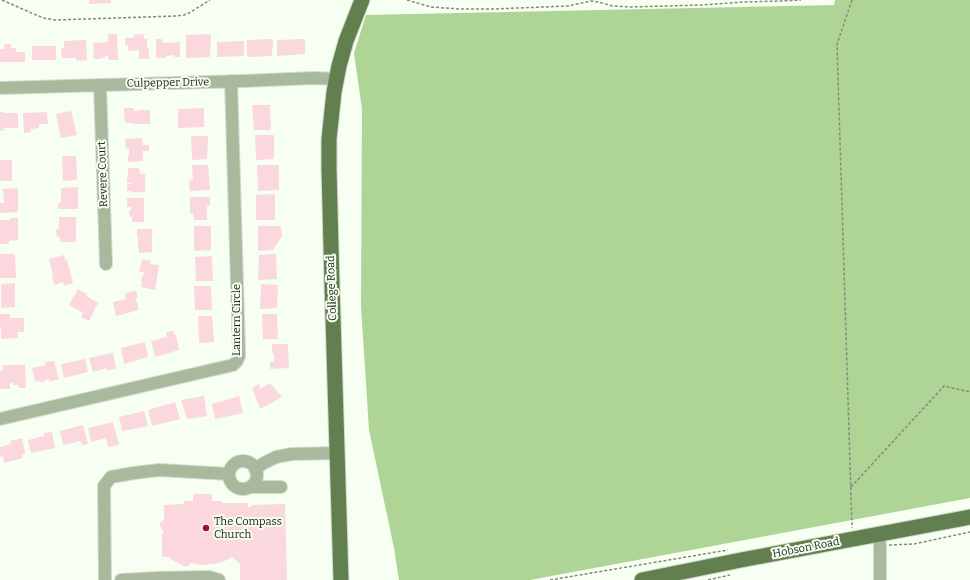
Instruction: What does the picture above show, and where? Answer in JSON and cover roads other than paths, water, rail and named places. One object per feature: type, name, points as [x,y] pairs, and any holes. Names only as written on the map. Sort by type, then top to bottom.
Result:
[{"type":"main road","name":"College Road","points":[[341,580],[329,169],[330,121],[336,79],[346,41],[362,0]]},
{"type":"main road","name":"Hobson Road","points":[[642,580],[741,560],[880,540],[970,517]]},
{"type":"street","name":"Culpepper Drive","points":[[0,88],[314,78],[336,79]]},
{"type":"street","name":"Lantern Circle","points":[[0,419],[233,365],[237,361],[239,352],[231,81]]},
{"type":"street","name":"Revere Court","points":[[100,85],[106,264]]},
{"type":"street","points":[[255,469],[276,457],[292,454],[337,453]]},
{"type":"street","points":[[250,487],[254,484],[256,479],[257,474],[255,469],[248,462],[240,461],[234,464],[230,470],[229,479],[235,487],[240,489],[250,487],[282,487]]},
{"type":"street","points":[[105,580],[104,486],[111,477],[160,470],[229,474]]},
{"type":"street","points":[[880,540],[880,580]]},
{"type":"street","points":[[121,580],[209,576],[219,580]]},
{"type":"place","name":"The Compass Church","points":[[206,528]]}]
